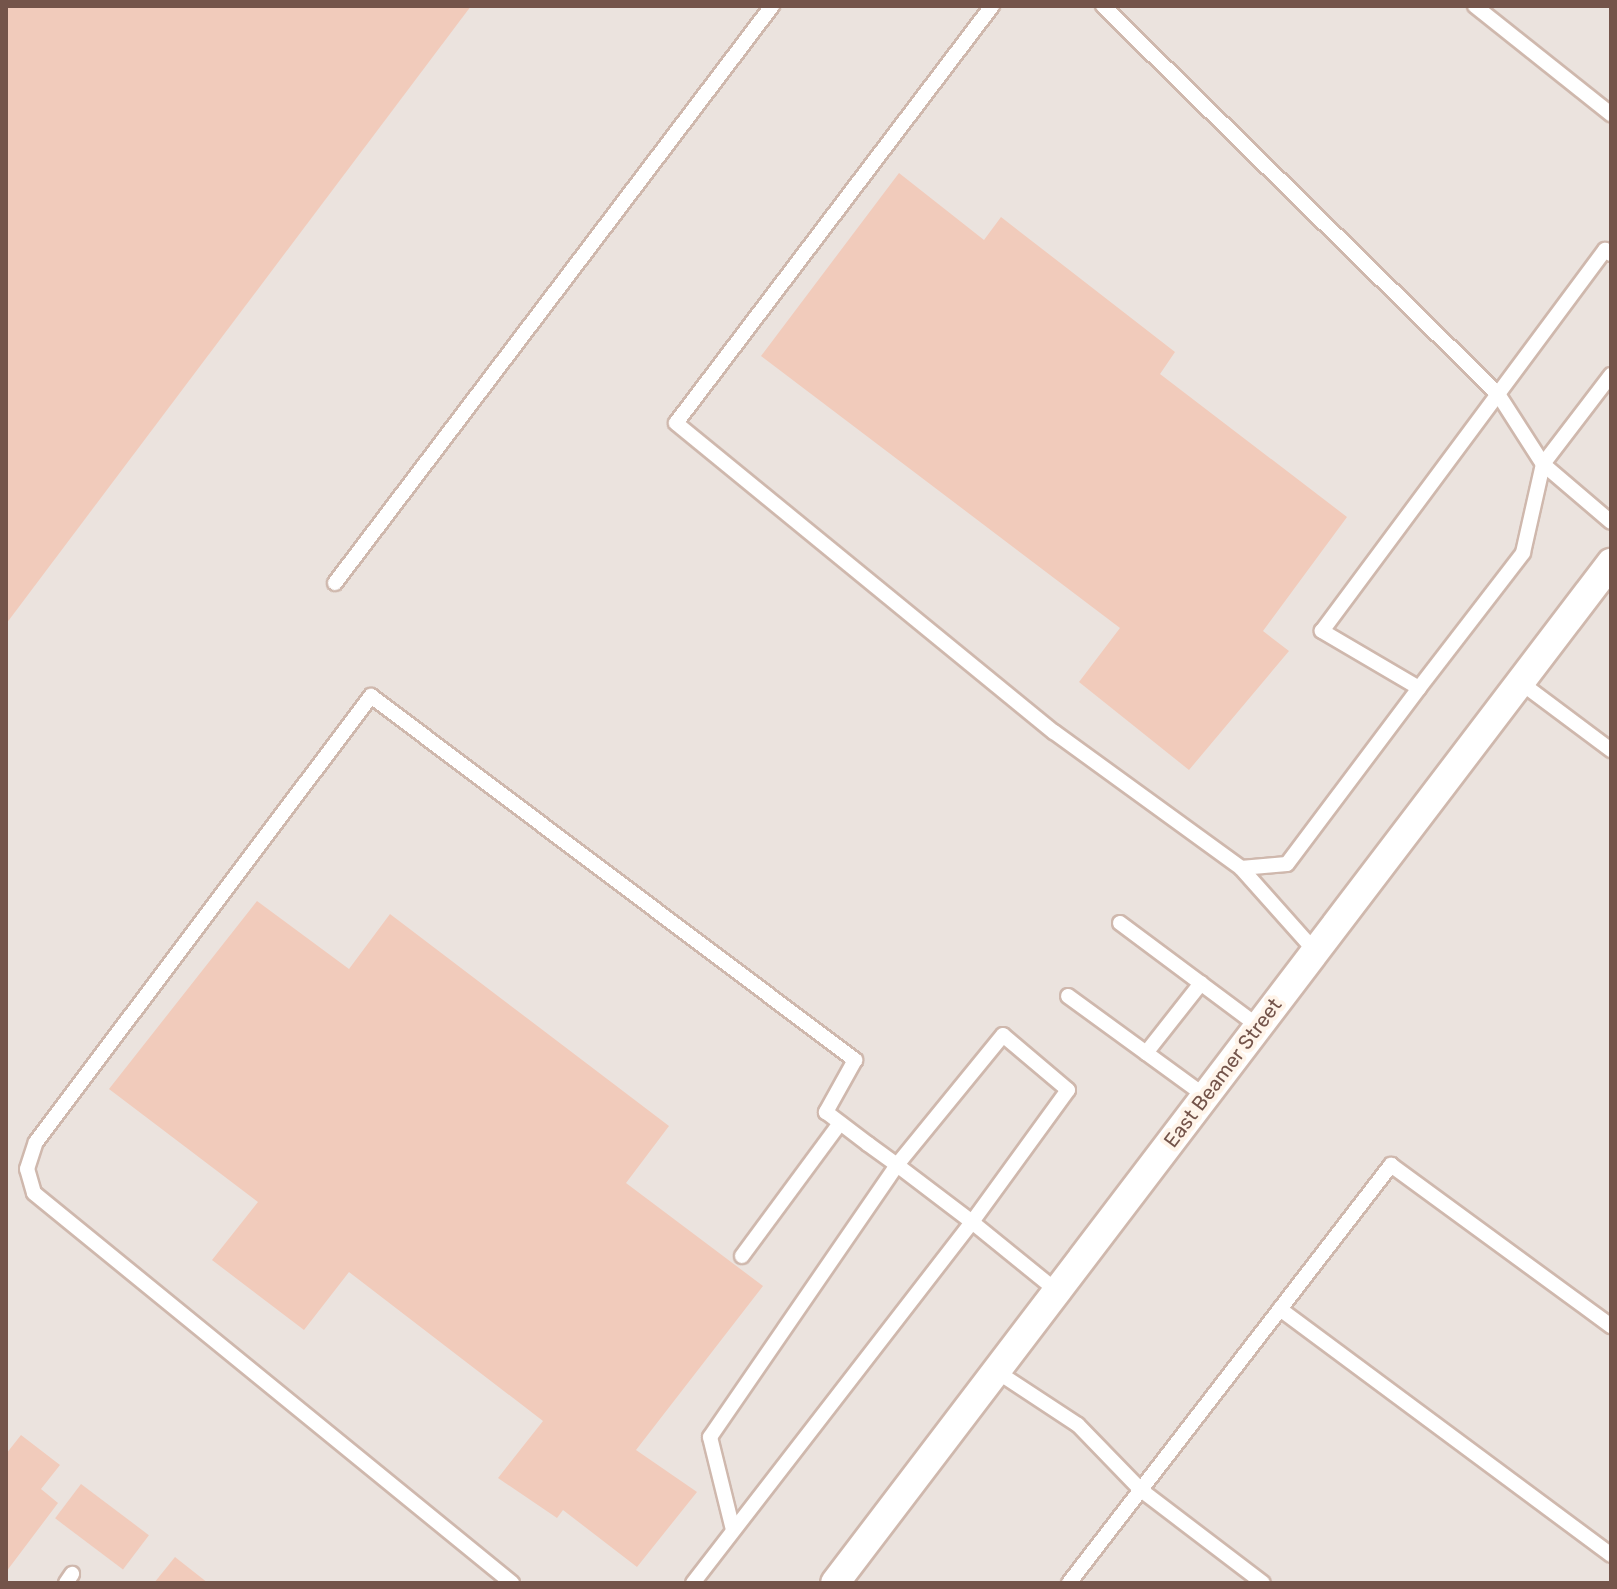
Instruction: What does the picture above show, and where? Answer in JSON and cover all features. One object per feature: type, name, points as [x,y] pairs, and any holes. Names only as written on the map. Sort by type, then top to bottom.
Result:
[{"type":"street","name":"East Beamer Street","points":[[835,1583],[1611,563]]},
{"type":"lane","points":[[335,583],[772,6]]},
{"type":"lane","points":[[992,6],[676,423],[1054,732],[1241,868],[1315,951]]},
{"type":"lane","points":[[1103,6],[1498,394],[1543,464],[1611,522]]},
{"type":"lane","points":[[1475,6],[1611,114]]},
{"type":"lane","points":[[1419,688],[1322,631],[1605,250],[1611,254]]},
{"type":"lane","points":[[1241,868],[1287,864],[1523,553],[1543,464],[1611,375]]},
{"type":"lane","points":[[1520,682],[1611,750]]},
{"type":"lane","points":[[512,1583],[34,1193],[27,1169],[36,1142],[371,696],[855,1060],[826,1112],[972,1222],[1057,1291]]},
{"type":"lane","points":[[1120,923],[1258,1026]]},
{"type":"lane","points":[[1146,1053],[1201,983]]},
{"type":"lane","points":[[1068,996],[1205,1096]]},
{"type":"lane","points":[[693,1583],[972,1222],[1068,1090],[1003,1035],[897,1165],[710,1437],[733,1530]]},
{"type":"lane","points":[[742,1256],[840,1123]]},
{"type":"lane","points":[[1069,1583],[1391,1165],[1611,1326]]},
{"type":"lane","points":[[1280,1309],[1611,1555]]},
{"type":"lane","points":[[996,1371],[1078,1425],[1141,1490],[1263,1583]]},
{"type":"shaded area","points":[[6,6],[1611,6],[1611,1583],[6,1583]]},
{"type":"building","points":[[6,6],[471,6],[6,624]]},
{"type":"building","points":[[899,173],[984,240],[1001,217],[1175,352],[1160,374],[1347,517],[1263,631],[1289,651],[1189,770],[1079,682],[1120,628],[761,356]]},
{"type":"building","points":[[257,901],[349,969],[390,914],[669,1126],[626,1183],[763,1286],[636,1450],[697,1492],[637,1567],[563,1510],[557,1518],[498,1478],[543,1421],[349,1272],[304,1330],[212,1260],[258,1202],[109,1089]]},
{"type":"building","points":[[21,1435],[60,1465],[41,1489],[58,1503],[6,1572],[6,1454]]},
{"type":"building","points":[[81,1484],[149,1535],[123,1569],[55,1518]]},
{"type":"building","points":[[175,1557],[208,1583],[154,1583]]}]
